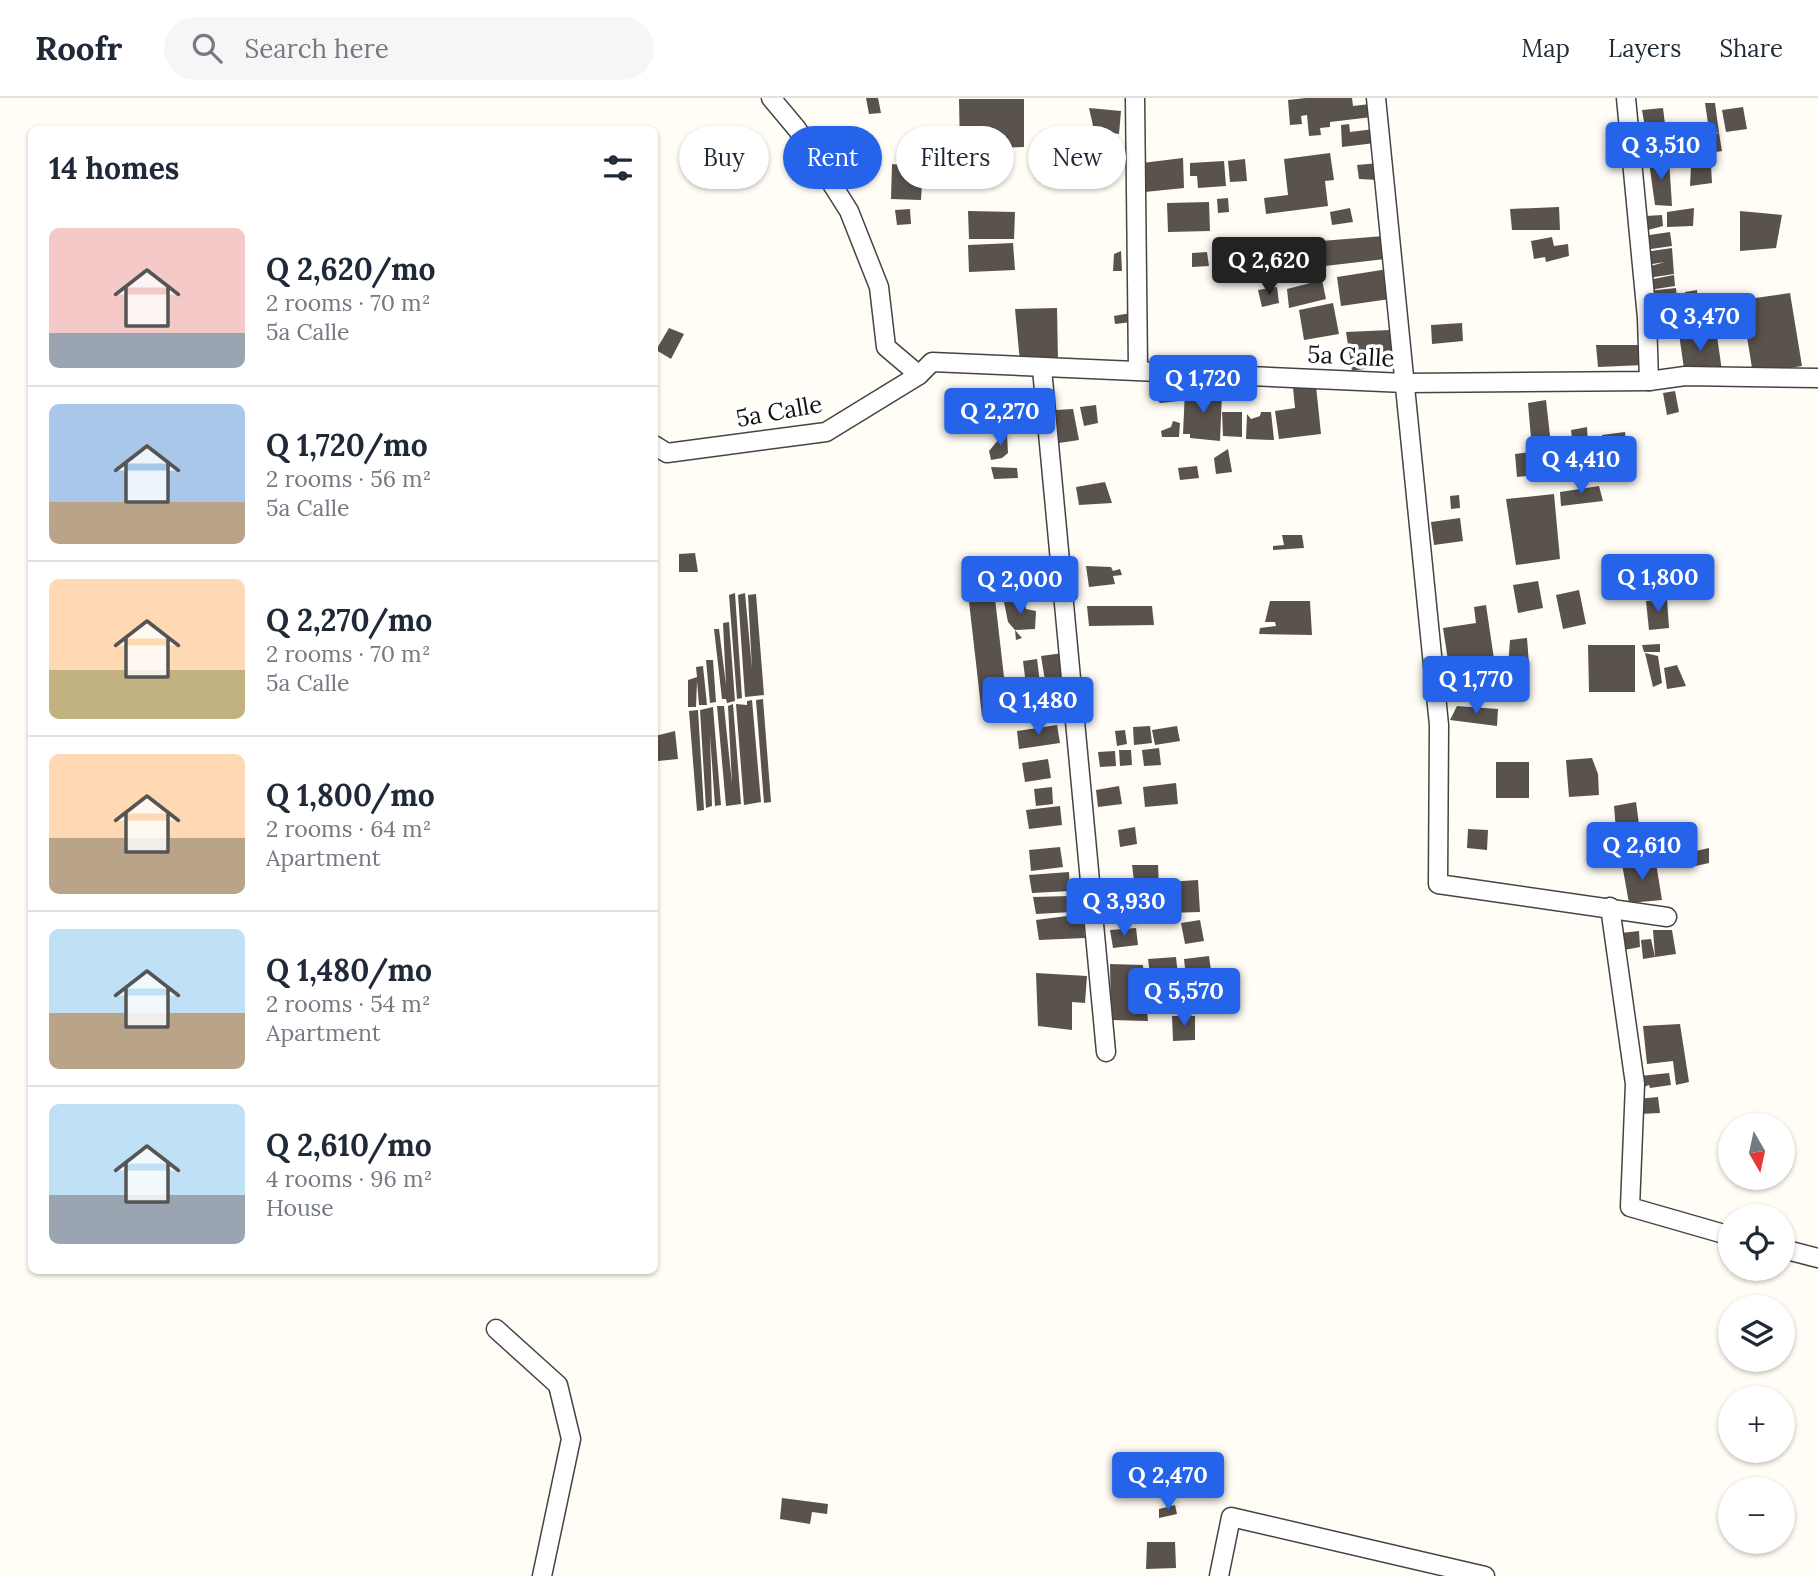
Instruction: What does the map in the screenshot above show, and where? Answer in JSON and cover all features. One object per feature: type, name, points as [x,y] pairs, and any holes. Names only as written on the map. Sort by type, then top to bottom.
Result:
[{"type":"street","points":[[771,98],[797,129],[849,211],[879,287],[886,347],[919,375]]},
{"type":"street","points":[[1135,98],[1138,369]]},
{"type":"street","points":[[1376,98],[1440,725],[1438,884],[1667,917]]},
{"type":"street","points":[[1626,98],[1647,318],[1649,381]]},
{"type":"street","name":"5a Calle","points":[[658,447],[667,453],[826,432],[919,375],[932,362],[1042,369],[1138,369],[1405,383],[1649,381],[1685,376],[1818,378]]},
{"type":"street","points":[[1042,369],[1106,1052]]},
{"type":"street","points":[[1610,907],[1635,1084],[1630,1207],[1718,1232]]},
{"type":"street","points":[[1795,1253],[1818,1258]]},
{"type":"street","points":[[496,1329],[558,1385],[571,1439],[542,1576]]},
{"type":"street","points":[[1219,1576],[1231,1517],[1485,1576]]},
{"type":"building","points":[[866,98],[878,98],[881,113],[869,114]]},
{"type":"building","points":[[1352,98],[1353,106],[1370,104],[1372,117],[1330,122],[1330,127],[1320,128],[1321,135],[1309,136],[1307,115],[1301,116],[1302,124],[1290,125],[1288,100]]},
{"type":"building","points":[[959,99],[1024,99],[1024,147],[1014,147],[1014,126],[960,126]]},
{"type":"building","points":[[1705,103],[1715,103],[1719,133],[1709,130]]},
{"type":"building","points":[[1743,107],[1747,129],[1726,132],[1722,110]]},
{"type":"building","points":[[1089,108],[1121,111],[1120,126],[1093,126]]},
{"type":"building","points":[[1663,108],[1668,148],[1649,151],[1642,110]]},
{"type":"building","points":[[1349,124],[1350,132],[1374,129],[1375,143],[1342,147],[1341,125]]},
{"type":"building","points":[[1719,133],[1722,151],[1710,153],[1708,135]]},
{"type":"building","points":[[1330,153],[1334,180],[1325,181],[1328,206],[1266,214],[1264,198],[1288,195],[1284,159]]},
{"type":"building","points":[[1183,158],[1184,188],[1145,192],[1142,163]]},
{"type":"building","points":[[1245,159],[1247,181],[1230,182],[1228,161]]},
{"type":"building","points":[[1669,159],[1672,206],[1655,205],[1649,162]]},
{"type":"building","points":[[1224,161],[1226,186],[1198,188],[1197,176],[1190,176],[1190,163]]},
{"type":"building","points":[[1379,163],[1379,180],[1359,179],[1357,165]]},
{"type":"building","points":[[892,164],[896,164],[896,189],[922,189],[921,200],[891,199]]},
{"type":"building","points":[[1711,165],[1712,183],[1690,186],[1691,166]]},
{"type":"building","points":[[1228,198],[1229,212],[1218,213],[1217,199]]},
{"type":"building","points":[[1209,202],[1210,231],[1168,232],[1167,203]]},
{"type":"building","points":[[1559,207],[1560,230],[1512,230],[1510,209]]},
{"type":"building","points":[[1350,208],[1353,222],[1332,225],[1330,212]]},
{"type":"building","points":[[1694,208],[1693,226],[1667,227],[1667,212]]},
{"type":"building","points":[[910,209],[911,224],[897,225],[895,210]]},
{"type":"building","points":[[968,211],[1015,212],[1014,239],[969,239]]},
{"type":"building","points":[[1740,211],[1782,215],[1776,248],[1740,251]]},
{"type":"building","points":[[1662,215],[1663,226],[1648,230],[1646,216]]},
{"type":"building","points":[[1670,232],[1672,246],[1644,250],[1643,236]]},
{"type":"building","points":[[1384,236],[1385,259],[1325,266],[1321,241]]},
{"type":"building","points":[[1552,237],[1554,246],[1568,244],[1569,256],[1546,262],[1545,257],[1534,259],[1531,241]]},
{"type":"building","points":[[1013,243],[1015,270],[969,272],[968,245]]},
{"type":"building","points":[[1672,248],[1674,274],[1648,278],[1647,267],[1665,262],[1646,265],[1645,252]]},
{"type":"building","points":[[1121,251],[1122,271],[1113,271],[1114,254]]},
{"type":"building","points":[[1320,251],[1323,270],[1269,278],[1266,261]]},
{"type":"building","points":[[1207,252],[1209,266],[1192,267],[1192,253]]},
{"type":"building","points":[[1388,269],[1390,299],[1341,306],[1337,277]]},
{"type":"building","points":[[1674,275],[1675,286],[1649,290],[1648,280]]},
{"type":"building","points":[[1322,280],[1326,299],[1289,308],[1287,289]]},
{"type":"building","points":[[1277,287],[1279,303],[1262,307],[1258,290]]},
{"type":"building","points":[[1676,288],[1677,299],[1650,302],[1648,291]]},
{"type":"building","points":[[1697,290],[1698,308],[1683,309],[1685,292]]},
{"type":"building","points":[[1790,293],[1802,366],[1753,374],[1741,300]]},
{"type":"building","points":[[1677,301],[1681,328],[1653,332],[1649,303]]},
{"type":"building","points":[[1333,303],[1339,334],[1304,340],[1299,310]]},
{"type":"building","points":[[1057,308],[1058,361],[1020,362],[1015,309]]},
{"type":"building","points":[[1131,313],[1132,322],[1115,324],[1114,316]]},
{"type":"building","points":[[1462,323],[1463,341],[1432,344],[1431,325]]},
{"type":"building","points":[[669,328],[684,334],[671,359],[658,351]]},
{"type":"building","points":[[1716,329],[1722,371],[1685,376],[1679,334]]},
{"type":"building","points":[[1390,330],[1394,364],[1352,371],[1346,332]]},
{"type":"building","points":[[1596,345],[1642,345],[1644,365],[1598,367]]},
{"type":"building","points":[[1152,376],[1180,376],[1179,401],[1160,403],[1152,393]]},
{"type":"building","points":[[1316,386],[1321,434],[1279,439],[1275,411],[1295,408],[1293,388]]},
{"type":"building","points":[[1185,390],[1222,393],[1220,441],[1190,438],[1190,434],[1183,434]]},
{"type":"building","points":[[1675,391],[1679,412],[1667,415],[1663,393]]},
{"type":"building","points":[[991,398],[1017,400],[1016,426],[989,424]]},
{"type":"building","points":[[1546,400],[1550,436],[1531,438],[1528,403]]},
{"type":"building","points":[[1096,405],[1098,423],[1084,426],[1080,407]]},
{"type":"building","points":[[1073,409],[1079,440],[1059,443],[1056,410]]},
{"type":"building","points":[[1222,412],[1242,412],[1242,437],[1223,436]]},
{"type":"building","points":[[1261,412],[1271,412],[1274,440],[1246,439],[1247,414],[1251,419],[1260,416]]},
{"type":"building","points":[[1173,421],[1180,423],[1179,437],[1162,437],[1161,431],[1171,427]]},
{"type":"building","points":[[1587,427],[1589,463],[1575,464],[1571,430]]},
{"type":"building","points":[[1625,432],[1628,464],[1604,468],[1602,435]]},
{"type":"building","points":[[1003,434],[1007,434],[1008,453],[1002,458],[991,460],[989,451]]},
{"type":"building","points":[[1228,449],[1232,472],[1216,474],[1214,458]]},
{"type":"building","points":[[1546,450],[1549,473],[1517,477],[1515,454]]},
{"type":"building","points":[[1197,466],[1199,478],[1180,480],[1178,468]]},
{"type":"building","points":[[991,467],[1017,468],[1018,478],[994,479]]},
{"type":"building","points":[[1105,482],[1112,503],[1079,505],[1076,487]]},
{"type":"building","points":[[1599,486],[1603,501],[1561,506],[1560,492]]},
{"type":"building","points":[[1554,494],[1560,559],[1516,565],[1506,499]]},
{"type":"building","points":[[1459,495],[1460,508],[1451,509],[1450,496]]},
{"type":"building","points":[[1460,518],[1463,541],[1434,545],[1431,522]]},
{"type":"building","points":[[1282,535],[1302,535],[1304,548],[1273,550],[1273,546],[1284,545]]},
{"type":"building","points":[[695,553],[698,572],[679,572],[679,554]]},
{"type":"building","points":[[1086,566],[1111,567],[1113,571],[1120,569],[1122,575],[1113,576],[1115,584],[1089,587]]},
{"type":"building","points":[[1039,569],[1039,590],[1030,593],[1030,589],[1006,595],[1002,576]]},
{"type":"building","points":[[993,581],[1008,712],[982,716],[967,584]]},
{"type":"building","points":[[1538,581],[1543,608],[1518,613],[1513,585]]},
{"type":"building","points":[[1579,590],[1586,624],[1563,629],[1556,595]]},
{"type":"building","points":[[735,593],[742,698],[737,699],[729,595]]},
{"type":"building","points":[[745,593],[752,669],[748,595],[756,594],[764,695],[745,697],[738,595]]},
{"type":"building","points":[[1667,599],[1669,628],[1649,630],[1646,601]]},
{"type":"building","points":[[1025,600],[1026,609],[1036,611],[1035,629],[1015,630],[1008,622],[1004,602]]},
{"type":"building","points":[[1270,601],[1310,601],[1312,635],[1259,634],[1260,628],[1276,626],[1275,622],[1265,622]]},
{"type":"building","points":[[1486,605],[1497,679],[1452,686],[1443,628],[1476,623],[1474,607]]},
{"type":"building","points":[[1087,606],[1152,606],[1154,625],[1089,626]]},
{"type":"building","points":[[729,622],[735,701],[727,703],[726,699],[722,699],[714,629],[719,629],[726,685],[723,623]]},
{"type":"building","points":[[1015,630],[1022,638],[1016,640]]},
{"type":"building","points":[[1527,638],[1529,664],[1508,666],[1510,640]]},
{"type":"building","points":[[1660,644],[1660,652],[1644,652],[1642,645]]},
{"type":"building","points":[[1588,645],[1635,645],[1635,692],[1589,692]]},
{"type":"building","points":[[1063,653],[1068,683],[1046,687],[1041,656]]},
{"type":"building","points":[[1645,653],[1658,656],[1662,683],[1653,687]]},
{"type":"building","points":[[1037,659],[1040,683],[1012,687],[1011,679],[1025,677],[1023,661]]},
{"type":"building","points":[[706,660],[713,660],[716,702],[710,703]]},
{"type":"building","points":[[1677,665],[1686,686],[1667,689],[1664,668]]},
{"type":"building","points":[[703,666],[707,705],[699,705],[697,681],[696,707],[688,707],[688,680],[697,677],[696,667]]},
{"type":"building","points":[[1042,686],[1046,711],[1018,716],[1015,699],[1034,696],[1033,688]]},
{"type":"building","points":[[763,699],[771,802],[764,803],[756,700]]},
{"type":"building","points":[[752,700],[761,802],[744,805],[736,704],[747,705],[747,701]]},
{"type":"building","points":[[733,704],[741,804],[726,806],[717,706],[724,706],[732,784],[728,706]]},
{"type":"building","points":[[1457,706],[1498,709],[1497,726],[1450,720]]},
{"type":"building","points":[[713,707],[721,805],[715,806],[710,735],[712,806],[706,808],[700,710]]},
{"type":"building","points":[[698,710],[704,810],[697,811],[689,711]]},
{"type":"building","points":[[1057,725],[1060,743],[1019,749],[1017,731]]},
{"type":"building","points":[[1150,726],[1152,743],[1134,745],[1133,727]]},
{"type":"building","points":[[1177,726],[1180,741],[1155,745],[1152,730]]},
{"type":"building","points":[[1125,730],[1127,744],[1117,746],[1115,731]]},
{"type":"building","points":[[675,731],[678,759],[658,761],[658,735]]},
{"type":"building","points":[[1159,748],[1161,765],[1144,766],[1142,750]]},
{"type":"building","points":[[1119,750],[1131,750],[1132,765],[1120,766]]},
{"type":"building","points":[[1115,751],[1116,766],[1100,767],[1098,752]]},
{"type":"building","points":[[1592,758],[1598,774],[1599,795],[1569,797],[1566,760]]},
{"type":"building","points":[[1048,759],[1051,778],[1025,782],[1022,763]]},
{"type":"building","points":[[1496,762],[1529,762],[1529,798],[1496,798]]},
{"type":"building","points":[[1176,783],[1178,804],[1145,807],[1143,787]]},
{"type":"building","points":[[1119,786],[1122,804],[1098,807],[1096,790]]},
{"type":"building","points":[[1052,787],[1053,804],[1036,806],[1034,789]]},
{"type":"building","points":[[1636,802],[1640,832],[1632,833],[1631,839],[1617,842],[1614,806]]},
{"type":"building","points":[[1060,806],[1062,825],[1029,829],[1026,810]]},
{"type":"building","points":[[1135,827],[1137,844],[1120,847],[1118,830]]},
{"type":"building","points":[[1468,829],[1488,830],[1487,850],[1467,848]]},
{"type":"building","points":[[1060,847],[1063,867],[1031,871],[1029,850]]},
{"type":"building","points":[[1709,848],[1709,863],[1691,867],[1687,853]]},
{"type":"building","points":[[1656,863],[1662,900],[1629,903],[1622,864]]},
{"type":"building","points":[[1132,865],[1158,865],[1159,888],[1135,889]]},
{"type":"building","points":[[1069,872],[1070,891],[1032,893],[1029,875]]},
{"type":"building","points":[[1198,880],[1200,912],[1168,913],[1167,882]]},
{"type":"building","points":[[1135,889],[1136,920],[1109,924],[1103,890]]},
{"type":"building","points":[[1070,896],[1072,912],[1036,914],[1033,897]]},
{"type":"building","points":[[1083,914],[1085,938],[1039,940],[1036,920]]},
{"type":"building","points":[[1200,920],[1204,941],[1185,944],[1181,923]]},
{"type":"building","points":[[1136,928],[1138,945],[1113,948],[1110,930]]},
{"type":"building","points":[[1653,930],[1672,930],[1676,954],[1655,957]]},
{"type":"building","points":[[1639,931],[1640,947],[1624,950],[1621,933]]},
{"type":"building","points":[[1651,939],[1655,957],[1643,959],[1641,940]]},
{"type":"building","points":[[1209,956],[1214,993],[1188,996],[1184,959]]},
{"type":"building","points":[[1176,957],[1180,994],[1156,998],[1157,981],[1151,982],[1148,959]]},
{"type":"building","points":[[1110,964],[1143,965],[1148,1021],[1111,1020]]},
{"type":"building","points":[[1036,973],[1087,976],[1085,1003],[1072,1002],[1072,1030],[1038,1026]]},
{"type":"building","points":[[1172,1016],[1195,1016],[1195,1040],[1173,1041]]},
{"type":"building","points":[[1680,1024],[1689,1082],[1676,1085],[1673,1061],[1647,1064],[1643,1026]]},
{"type":"building","points":[[1669,1073],[1671,1085],[1650,1088],[1649,1085],[1644,1087],[1640,1076]]},
{"type":"building","points":[[1658,1097],[1660,1113],[1639,1114],[1637,1099]]},
{"type":"building","points":[[782,1498],[828,1504],[827,1514],[812,1512],[810,1524],[780,1519]]},
{"type":"building","points":[[1175,1505],[1177,1514],[1159,1518],[1159,1509]]},
{"type":"building","points":[[1147,1542],[1175,1542],[1176,1568],[1146,1569]]}]
